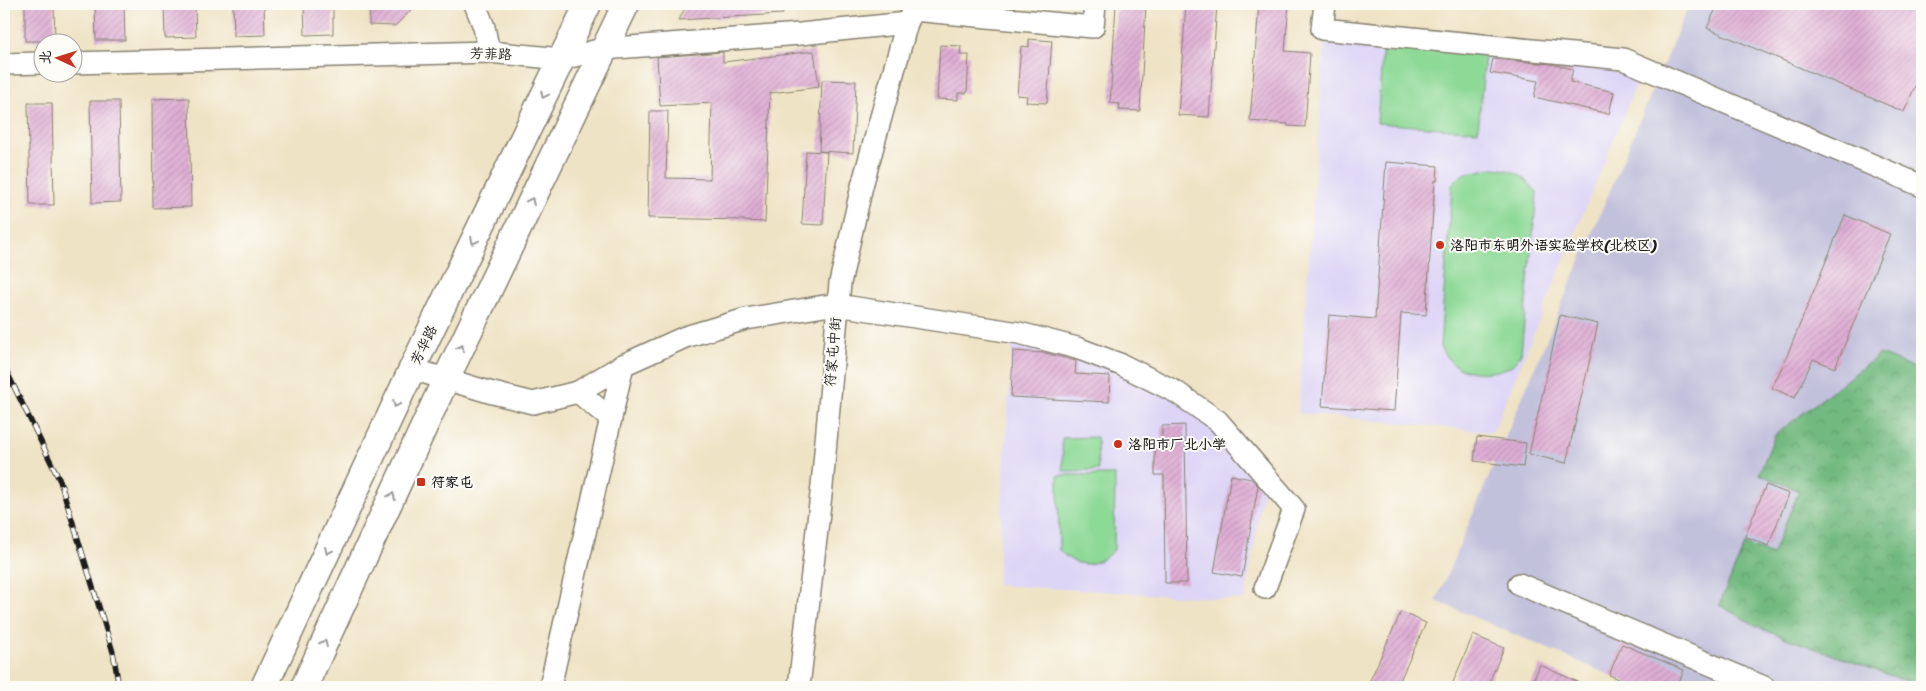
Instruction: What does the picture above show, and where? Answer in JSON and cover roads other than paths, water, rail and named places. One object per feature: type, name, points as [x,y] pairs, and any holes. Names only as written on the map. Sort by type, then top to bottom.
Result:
[{"type":"main road","name":"芳华路","points":[[264,687],[412,369],[588,4]]},
{"type":"main road","points":[[304,687],[446,379],[626,4]]},
{"type":"street","points":[[475,4],[484,27],[489,52]]},
{"type":"street","name":"芳菲路","points":[[82,62],[489,52],[562,59],[603,49],[800,34],[912,12],[1093,27],[1095,4]]},
{"type":"street","points":[[1324,4],[1322,29],[1623,59],[1922,186]]},
{"type":"street","name":"符家屯中街","points":[[799,687],[822,486],[840,283],[862,186],[912,12]]},
{"type":"street","points":[[4,64],[32,63]]},
{"type":"street","points":[[412,369],[533,402],[578,392],[623,365],[685,337],[746,319],[837,305],[1019,332],[1077,348],[1122,365],[1176,392],[1218,420],[1294,509],[1265,588]]},
{"type":"street","points":[[550,687],[623,365]]},
{"type":"street","points":[[578,392],[611,419]]},
{"type":"street","points":[[1519,584],[1764,687]]},
{"type":"railway","points":[[4,366],[60,481],[113,652],[119,687]]},
{"type":"place","name":"洛阳市东明外语实验学校(北校区)","points":[[1440,245]]},
{"type":"place","name":"洛阳市厂北小学","points":[[1118,444]]},
{"type":"place","name":"符家屯","points":[[421,482]]}]
